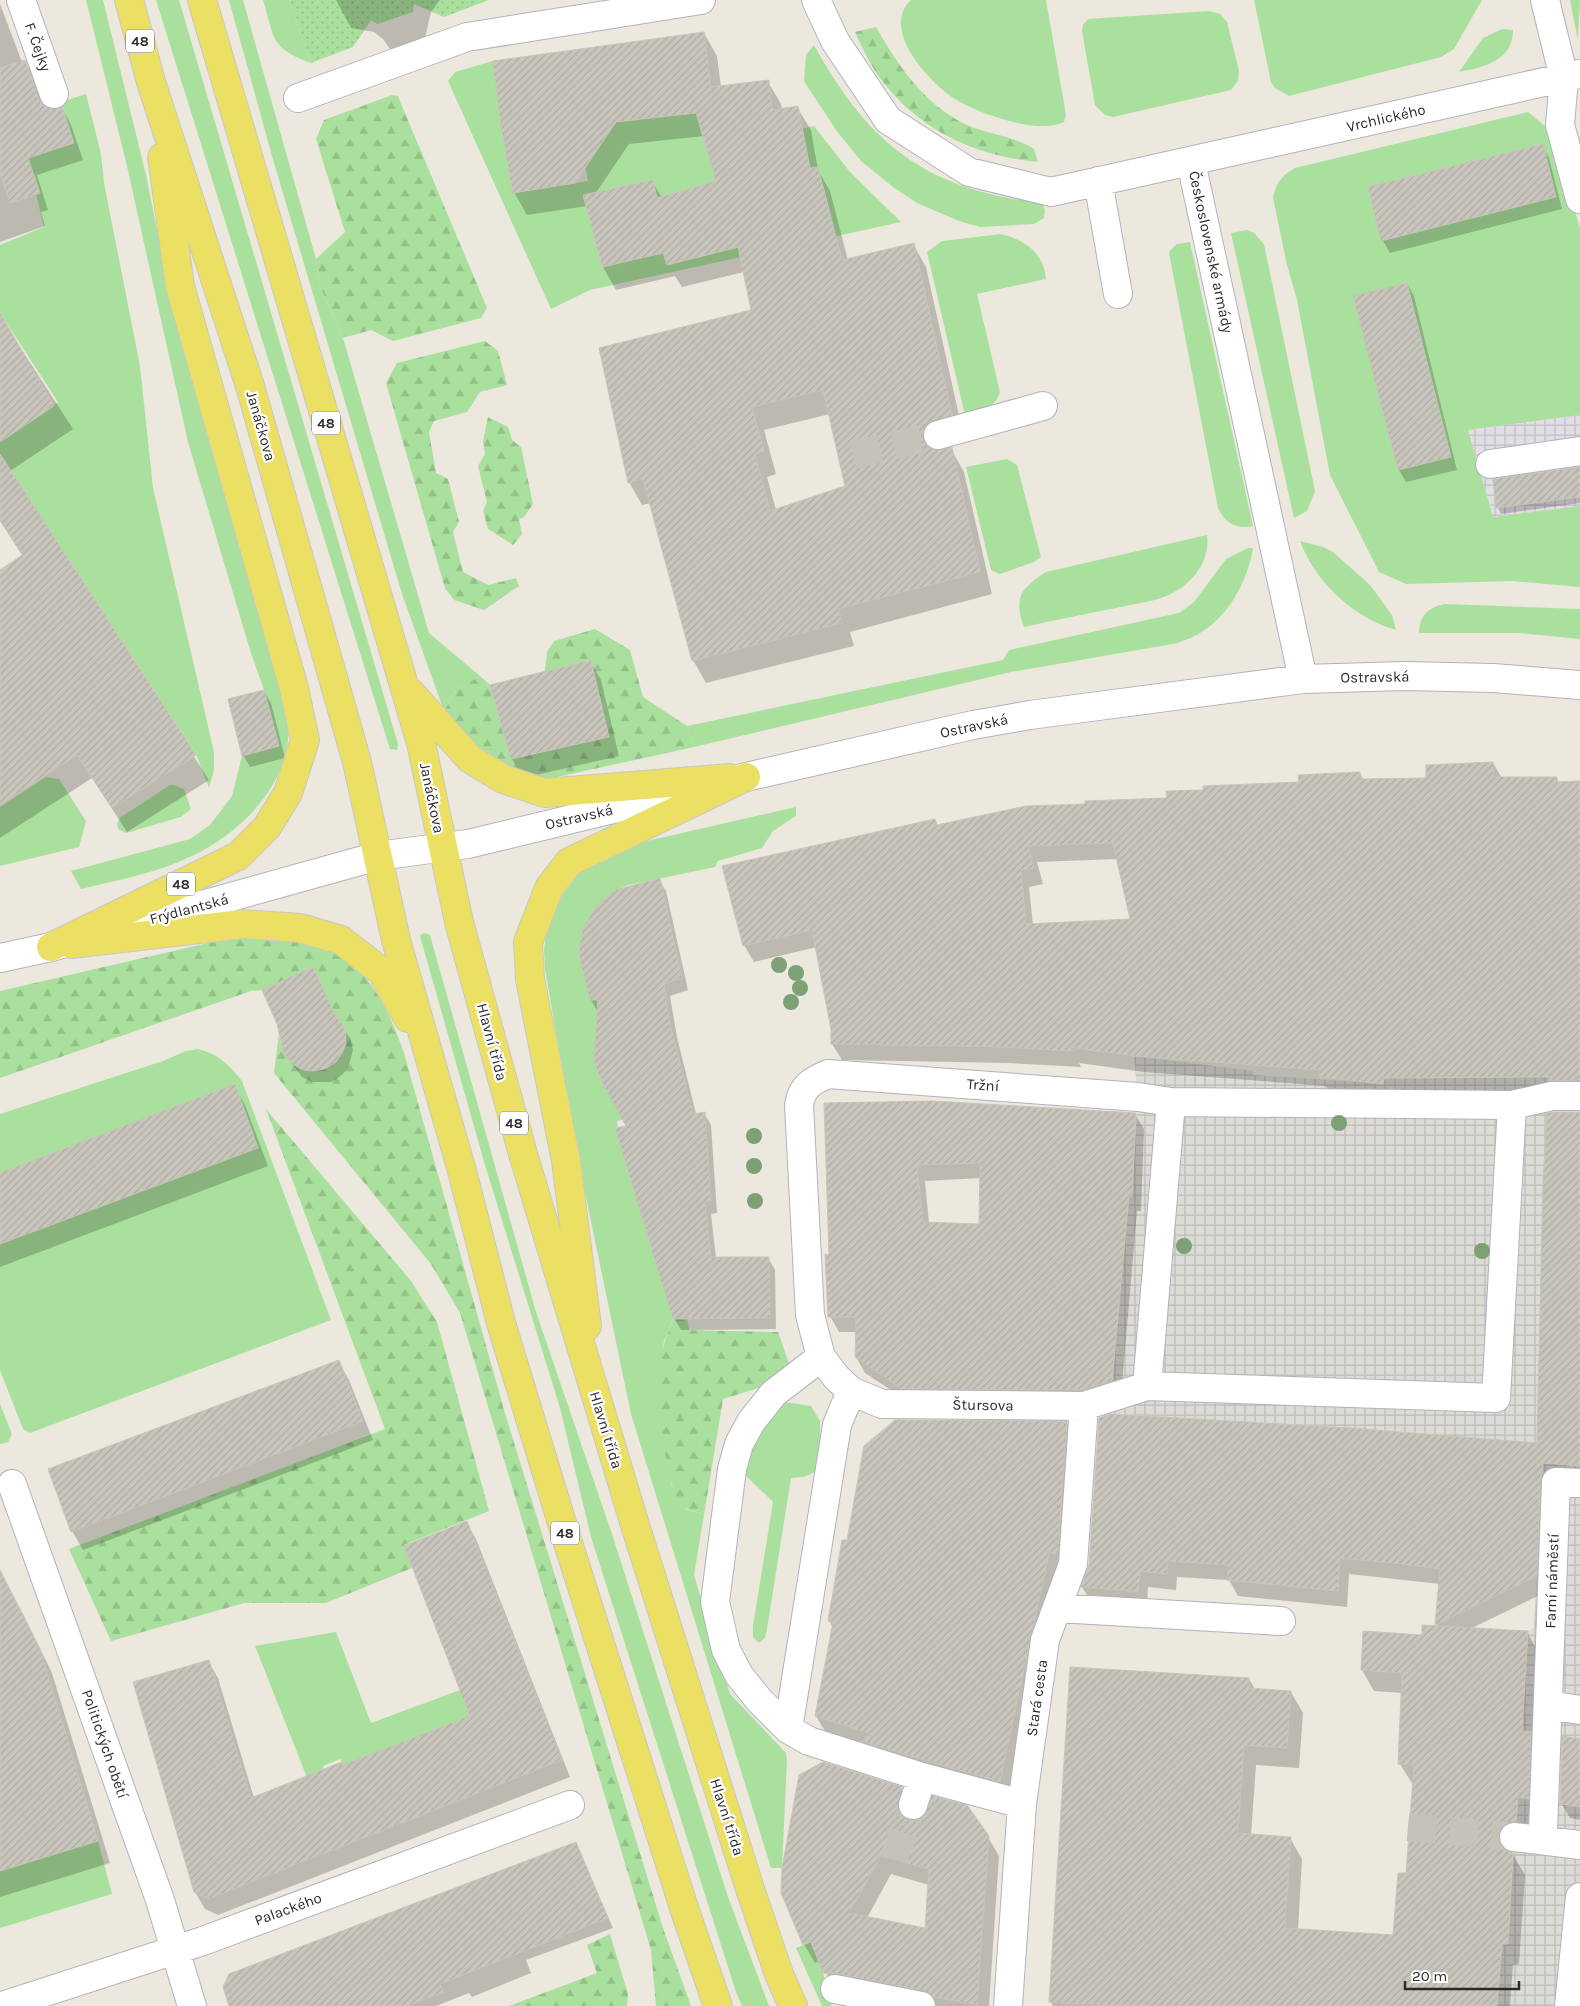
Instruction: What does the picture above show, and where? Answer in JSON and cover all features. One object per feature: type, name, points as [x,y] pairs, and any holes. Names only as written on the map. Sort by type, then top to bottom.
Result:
[{"type":"main road","name":"Janáčkova","points":[[129,0],[151,82],[250,386],[357,762],[378,856]]},
{"type":"main road","name":"Janáčkova","points":[[202,0],[404,685],[420,743],[443,847]]},
{"type":"main road","name":"48","points":[[51,947],[238,856],[267,827],[288,794],[305,740],[294,688],[180,286],[151,82]]},
{"type":"main road","name":"48","points":[[404,685],[470,759],[503,779],[545,793],[746,777]]},
{"type":"main road","name":"48","points":[[596,1396],[566,1161],[530,979],[528,942],[550,888],[569,862],[746,777]]},
{"type":"main road","name":"Hlavní třída","points":[[443,847],[459,922],[520,1145],[638,1535],[747,1880],[779,1974],[793,2006]]},
{"type":"main road","name":"48","points":[[378,856],[396,940],[430,1056],[501,1323],[632,1742],[718,2006]]},
{"type":"main road","name":"48","points":[[51,947],[242,924],[300,928],[341,940],[382,972],[430,1056]]},
{"type":"street","name":"F. Čejky","points":[[21,0],[54,94]]},
{"type":"street","points":[[298,98],[467,36],[590,9],[701,0]]},
{"type":"street","name":"Československé armády","points":[[816,0],[835,41],[888,120],[969,172],[1051,192],[1191,162],[1303,679]]},
{"type":"street","points":[[1545,0],[1572,76],[1560,125],[1580,200]]},
{"type":"street","name":"Vrchlického","points":[[1191,162],[1572,76]]},
{"type":"street","points":[[1098,181],[1118,294]]},
{"type":"street","points":[[938,435],[1043,406]]},
{"type":"street","points":[[1490,464],[1580,451]]},
{"type":"street","name":"Ostravská","points":[[378,856],[468,844],[746,777],[1020,717],[1303,679],[1405,676],[1493,678],[1580,685]]},
{"type":"street","name":"Frýdlantská","points":[[0,958],[51,947],[378,856]]},
{"type":"street","name":"Tržní","points":[[821,1357],[810,1315],[799,1105],[801,1093],[810,1082],[828,1074],[1138,1097],[1171,1102],[1512,1105],[1552,1096],[1580,1096]]},
{"type":"street","points":[[1147,1386],[1171,1102]]},
{"type":"street","name":"Štursova","points":[[851,1391],[882,1404],[1084,1406],[1147,1386],[1496,1398],[1512,1105]]},
{"type":"street","points":[[798,1735],[837,1425],[851,1391],[836,1378],[821,1357],[773,1394],[751,1422],[739,1444],[732,1469],[715,1602],[726,1650],[739,1675],[759,1700],[798,1735],[922,1776],[1022,1804]]},
{"type":"street","name":"Stará cesta","points":[[1008,2000],[1022,1804],[1045,1640],[1073,1564],[1084,1406]]},
{"type":"street","name":"Farní náměstí","points":[[1542,1831],[1560,1713],[1556,1482],[1580,1483]]},
{"type":"street","name":"Politických obětí","points":[[12,1484],[177,1949],[192,2006]]},
{"type":"street","points":[[1058,1608],[1281,1621]]},
{"type":"street","points":[[913,1806],[922,1776]]},
{"type":"street","name":"Palackého","points":[[2,2006],[177,1949],[570,1804]]},
{"type":"street","points":[[1514,1837],[1580,1845]]},
{"type":"street","points":[[1569,2006],[1580,1896]]},
{"type":"street","points":[[835,1989],[921,2006]]},
{"type":"shaded area","points":[[1580,415],[1580,506],[1493,517],[1468,430]]},
{"type":"shaded area","points":[[1134,1056],[1253,1071],[1253,1075],[1359,1082],[1383,1081],[1388,1078],[1556,1076],[1548,1112],[1544,1162],[1566,1420],[1565,1465],[1580,1466],[1580,1739],[1574,1738],[1580,1807],[1580,2006],[1497,2006],[1502,1944],[1508,1943],[1528,1631],[1534,1628],[1543,1467],[1470,1463],[1417,1440],[1417,1433],[1104,1413],[1113,1377],[1129,1196],[1132,1196],[1138,1097]]},
{"type":"green space","points":[[86,0],[103,0],[146,175],[169,289],[285,690],[289,724],[287,746],[281,767],[272,786],[259,804],[228,835],[177,863],[137,876],[81,889],[71,871],[190,839],[210,825],[232,796],[242,756],[279,745],[188,442],[127,166]]},
{"type":"green space","points":[[156,0],[179,0],[398,744],[397,750],[390,749]]},
{"type":"green space","points":[[229,0],[243,0],[316,259],[319,284],[343,338],[429,633],[480,676],[456,690],[444,711],[402,594],[272,156]]},
{"type":"green space","points":[[263,0],[289,0],[311,63],[298,58],[281,47],[273,33]]},
{"type":"green space","points":[[289,0],[489,0],[444,17],[414,4],[413,12],[377,24],[371,20],[353,47],[311,63]]},
{"type":"green space","points":[[911,0],[1046,0],[1066,115],[1064,122],[1040,126],[1010,121],[981,112],[958,101],[947,93],[923,70],[912,56],[905,41],[901,26],[903,12]]},
{"type":"green space","points":[[1254,0],[1482,0],[1454,49],[1441,57],[1289,96],[1275,88],[1271,82]]},
{"type":"green space","points":[[1570,0],[1580,0],[1578,41]]},
{"type":"green space","points":[[1209,11],[1220,14],[1227,22],[1239,71],[1238,81],[1231,90],[1113,117],[1105,115],[1095,105],[1082,31],[1083,25],[1088,19]]},
{"type":"green space","points":[[876,27],[904,71],[926,96],[939,107],[969,126],[1010,138],[1034,149],[1038,162],[1015,159],[972,147],[933,128],[915,115],[898,100],[883,82],[855,32]]},
{"type":"green space","points":[[1502,29],[1513,30],[1512,40],[1503,56],[1487,65],[1459,72],[1483,38]]},
{"type":"green space","points":[[814,45],[835,80],[857,110],[880,136],[906,157],[934,174],[966,187],[1001,197],[1042,203],[1045,210],[1044,218],[1034,224],[980,227],[959,221],[917,203],[893,187],[861,161],[836,130],[804,81],[806,55]]},
{"type":"green space","points":[[493,61],[513,193],[588,181],[574,113],[610,122],[628,121],[626,108],[696,113],[716,181],[657,198],[652,180],[583,195],[602,267],[663,253],[668,265],[781,237],[829,213],[818,167],[806,169],[796,130],[814,126],[850,172],[901,222],[590,290],[551,309],[448,81],[455,72]]},
{"type":"green space","points":[[86,94],[101,154],[104,183],[140,366],[153,488],[214,752],[214,770],[209,788],[196,754],[0,454],[0,442],[58,402],[0,313],[0,245],[44,227],[36,194],[40,193],[28,158],[74,143],[61,102]]},
{"type":"green space","points":[[392,95],[398,96],[487,308],[481,318],[393,341],[371,330],[343,338],[319,284],[316,259],[345,232],[316,139],[324,120]]},
{"type":"green space","points":[[1528,112],[1551,131],[1580,228],[1580,415],[1468,430],[1493,517],[1580,506],[1580,587],[1513,581],[1406,584],[1379,572],[1330,475],[1297,300],[1287,265],[1273,198],[1274,193],[1280,180],[1295,168]]},
{"type":"green space","points":[[1247,230],[1254,233],[1264,244],[1315,491],[1307,511],[1294,518],[1231,233]]},
{"type":"green space","points":[[1001,234],[1018,240],[1032,249],[1042,262],[1046,279],[977,294],[1000,392],[991,406],[965,415],[927,252],[942,241]]},
{"type":"green space","points":[[1190,242],[1253,526],[1242,527],[1232,524],[1224,518],[1218,508],[1169,253],[1177,244]]},
{"type":"green space","points":[[485,341],[498,351],[507,385],[480,392],[467,412],[434,421],[429,432],[436,473],[448,479],[459,522],[453,532],[463,572],[488,585],[516,578],[519,586],[484,610],[454,600],[445,588],[386,383],[397,363]]},
{"type":"green space","points":[[488,417],[508,427],[512,440],[521,447],[533,504],[524,517],[519,519],[522,534],[513,545],[488,529],[483,511],[487,502],[478,466],[485,454],[483,441]]},
{"type":"green space","points":[[1007,459],[1017,465],[1041,557],[1034,562],[1000,574],[991,570],[966,467]]},
{"type":"green space","points":[[1207,535],[1206,552],[1200,568],[1190,581],[1170,594],[1149,601],[1024,627],[1019,608],[1021,595],[1030,583],[1046,572]]},
{"type":"green space","points":[[1300,541],[1323,547],[1333,552],[1370,585],[1392,615],[1396,630],[1365,617],[1338,596],[1315,571]]},
{"type":"green space","points":[[1248,548],[1253,548],[1247,572],[1236,596],[1228,607],[1210,626],[1178,643],[1011,672],[694,747],[687,726],[1003,660],[1009,650],[1179,613],[1194,602],[1226,559]]},
{"type":"green space","points":[[1445,604],[1580,609],[1580,639],[1519,633],[1419,633],[1419,627],[1426,613],[1434,607]]},
{"type":"green space","points":[[595,629],[630,650],[643,697],[687,726],[694,747],[548,779],[507,768],[474,747],[444,711],[456,690],[480,676],[490,685],[511,759],[609,737],[591,660],[545,671],[547,652],[554,641]]},
{"type":"green space","points":[[46,777],[59,779],[86,821],[79,847],[0,866],[0,807]]},
{"type":"green space","points":[[170,785],[184,789],[191,809],[181,817],[126,833],[118,829],[117,823],[121,817]]},
{"type":"green space","points":[[796,807],[796,816],[773,831],[762,848],[718,861],[715,867],[629,885],[616,890],[579,954],[590,1000],[598,1000],[626,1119],[617,1121],[618,1128],[615,1129],[641,1213],[645,1213],[673,1319],[664,1341],[658,1378],[661,1416],[672,1487],[686,1509],[704,1515],[694,1575],[730,1694],[786,1753],[782,1868],[771,1868],[631,1414],[577,1154],[545,969],[544,949],[547,927],[557,903],[583,868],[625,846]]},
{"type":"green space","points":[[423,933],[430,935],[536,1312],[612,1534],[728,1897],[769,2006],[742,2006],[736,1992],[591,1537],[560,1408],[485,1165],[420,936]]},
{"type":"green space","points":[[245,937],[306,942],[326,948],[343,957],[370,983],[397,1034],[404,1053],[504,1410],[663,1928],[691,2006],[656,2006],[651,1950],[460,1313],[431,1264],[274,1073],[279,1033],[284,1051],[293,1063],[304,1069],[316,1070],[328,1067],[338,1060],[345,1049],[346,1035],[344,1027],[329,1004],[313,967],[262,990],[251,991],[0,1078],[0,991],[212,942]]},
{"type":"green space","points":[[198,1049],[212,1054],[223,1061],[242,1081],[331,1320],[30,1433],[23,1429],[0,1370],[0,1114],[163,1061],[186,1051]]},
{"type":"green space","points":[[266,1109],[411,1281],[437,1322],[489,1511],[404,1545],[412,1568],[326,1603],[244,1603],[111,1641],[69,1549],[385,1429]]},
{"type":"green space","points":[[687,1318],[689,1330],[778,1332],[790,1366],[768,1385],[723,1399],[704,1515],[677,1505],[666,1459],[659,1410],[658,1371],[663,1348],[673,1319]]},
{"type":"green space","points":[[785,1402],[811,1406],[820,1421],[820,1449],[815,1472],[803,1477],[791,1478],[767,1629],[765,1638],[759,1643],[753,1637],[753,1626],[773,1502],[743,1473],[756,1432],[767,1416]]},
{"type":"green space","points":[[0,1404],[12,1434],[8,1442],[0,1444]]},
{"type":"green space","points":[[336,1632],[371,1723],[460,1690],[470,1716],[344,1766],[340,1759],[323,1766],[324,1773],[308,1780],[255,1646]]},
{"type":"green space","points":[[98,1841],[112,1894],[0,1928],[0,1871]]},
{"type":"green space","points":[[610,1934],[628,1994],[627,2006],[509,2006],[597,1973],[587,1945]]},
{"type":"green space","points":[[811,1942],[823,1973],[832,2006],[822,2006],[796,1948]]},
{"type":"building","points":[[704,32],[711,87],[769,80],[772,110],[798,106],[810,168],[818,167],[842,260],[914,243],[952,415],[927,424],[923,431],[923,439],[927,446],[934,450],[952,447],[980,572],[838,609],[842,623],[692,661],[643,479],[628,483],[599,348],[751,310],[738,247],[667,265],[663,253],[602,267],[583,195],[653,180],[657,198],[716,181],[696,113],[616,122],[575,183],[513,193],[501,126],[493,61]],"holes":[[[823,390],[845,486],[770,511],[755,454],[764,451],[752,407]]]},
{"type":"building","points":[[25,60],[39,100],[44,106],[51,109],[62,107],[74,143],[28,158],[40,193],[10,203],[0,174],[0,68]]},
{"type":"building","points":[[1543,144],[1556,197],[1381,241],[1368,187]]},
{"type":"building","points":[[1407,283],[1451,457],[1398,470],[1353,296]]},
{"type":"building","points":[[0,313],[54,406],[0,442]]},
{"type":"building","points":[[0,454],[196,755],[112,808],[77,755],[0,805],[0,570],[23,555],[0,520]]},
{"type":"building","points":[[1580,467],[1580,497],[1496,508],[1493,479]]},
{"type":"building","points":[[591,660],[609,737],[511,759],[490,685]]},
{"type":"building","points":[[264,690],[279,746],[242,756],[228,699]]},
{"type":"building","points":[[1493,762],[1494,777],[1557,777],[1557,782],[1580,781],[1580,1080],[1549,1081],[1550,1077],[1383,1078],[1383,1084],[1319,1077],[1320,1070],[1134,1056],[1069,1047],[1073,1051],[999,1047],[831,1044],[831,1029],[812,930],[743,946],[722,866],[935,819],[937,825],[1026,806],[1085,804],[1085,801],[1167,798],[1166,791],[1203,790],[1203,786],[1299,782],[1298,775],[1360,772],[1361,779],[1426,778],[1426,765]],"holes":[[[1113,843],[1130,919],[1026,924],[1021,870],[1034,868],[1029,846]]]},
{"type":"building","points":[[660,878],[682,978],[664,984],[670,1024],[693,1114],[705,1112],[711,1201],[705,1202],[711,1257],[769,1257],[770,1318],[673,1319],[615,1128],[626,1126],[603,1084],[594,1061],[598,1000],[590,1000],[579,954],[583,928],[597,905],[616,890]]},
{"type":"building","points":[[313,967],[333,1011],[343,1025],[346,1036],[345,1046],[336,1062],[324,1069],[313,1071],[304,1070],[294,1065],[284,1054],[277,1024],[262,990]]},
{"type":"building","points":[[235,1084],[258,1148],[0,1244],[0,1173]]},
{"type":"building","points":[[933,1101],[1136,1113],[1132,1196],[1129,1196],[1112,1381],[1082,1390],[902,1389],[855,1357],[856,1317],[828,1317],[825,1254],[829,1255],[824,1103]],"holes":[[[980,1163],[979,1224],[923,1222],[917,1165]]]},
{"type":"building","points":[[1580,1112],[1580,1466],[1543,1463],[1540,1481],[1537,1576],[1435,1625],[1440,1569],[1403,1564],[1340,1558],[1338,1591],[1227,1580],[1228,1565],[1168,1561],[1167,1574],[1140,1571],[1138,1592],[1081,1587],[1089,1565],[1099,1418],[1110,1414],[1350,1428],[1537,1443],[1543,1183],[1547,1113]]},
{"type":"building","points":[[339,1360],[363,1421],[71,1532],[48,1469]]},
{"type":"building","points":[[895,1420],[1067,1421],[1058,1554],[1049,1553],[1000,1782],[860,1741],[872,1734],[815,1716],[833,1622],[828,1621],[842,1540],[847,1540],[864,1446]]},
{"type":"building","points":[[467,1521],[562,1760],[208,1899],[194,1892],[133,1682],[209,1660],[251,1798],[342,1762],[343,1765],[470,1716],[404,1546]]},
{"type":"building","points":[[0,1570],[40,1649],[98,1841],[0,1871]]},
{"type":"building","points":[[1422,1625],[1528,1631],[1522,1731],[1531,1732],[1529,1799],[1518,1797],[1516,1822],[1507,1823],[1501,1828],[1499,1835],[1500,1843],[1504,1849],[1513,1853],[1508,1944],[1502,1944],[1497,2006],[1116,2006],[1049,2002],[1070,1667],[1249,1678],[1249,1688],[1291,1691],[1287,1748],[1244,1745],[1238,1833],[1291,1837],[1285,1928],[1393,1935],[1398,1873],[1406,1873],[1414,1765],[1398,1764],[1402,1673],[1361,1670],[1363,1631],[1422,1635]]},
{"type":"building","points":[[1562,1736],[1580,1739],[1580,1807],[1560,1804]]},
{"type":"building","points":[[823,1762],[902,1787],[898,1808],[901,1815],[909,1820],[917,1820],[924,1816],[932,1796],[967,1805],[989,1836],[977,2005],[933,1997],[924,1991],[838,1974],[823,1973],[811,1942],[803,1945],[781,1893],[782,1868],[799,1775]],"holes":[[[881,1856],[929,1869],[925,1928],[849,1913]]]},
{"type":"building","points":[[576,1842],[608,1918],[440,1984],[443,1992],[407,2006],[229,2006],[223,1987],[229,1974]]},
{"type":"tunnel","points":[[853,455],[938,435]]},
{"type":"tunnel","points":[[894,1859],[913,1805]]},
{"type":"tunnel","points":[[1408,1827],[1514,1837]]}]
